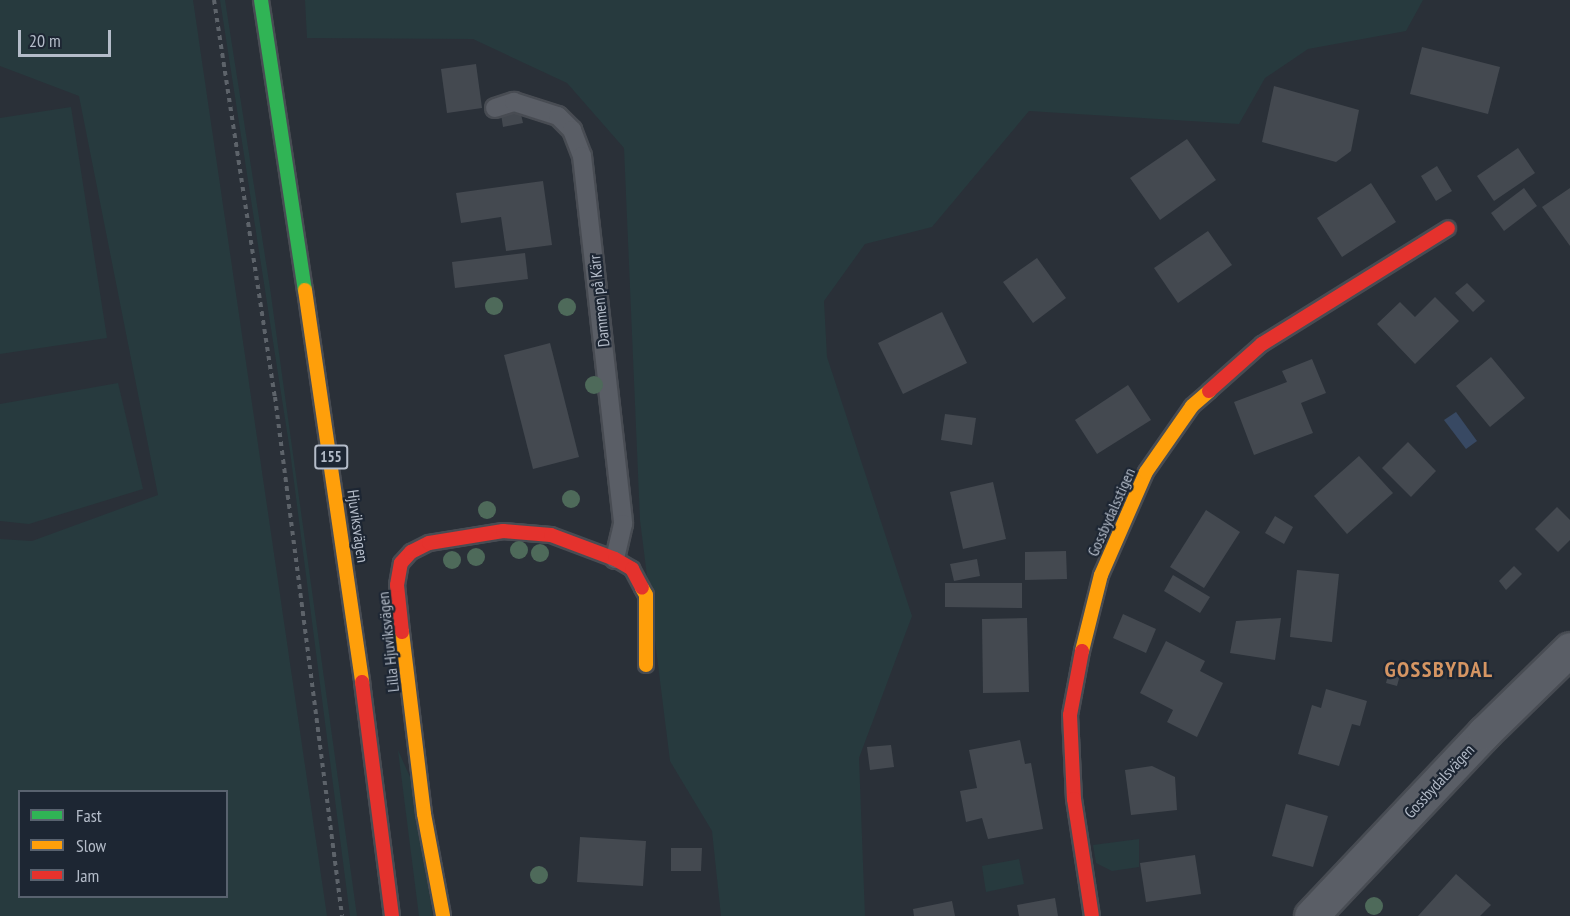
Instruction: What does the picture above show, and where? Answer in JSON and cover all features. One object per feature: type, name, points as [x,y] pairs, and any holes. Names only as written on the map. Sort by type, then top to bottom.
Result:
[{"type":"street","name":"Hjuviksvägen","points":[[261,0],[342,533],[392,916]]},
{"type":"street","name":"Gossbydalsstigen","points":[[1092,916],[1074,799],[1070,715],[1101,575],[1146,472],[1192,406],[1262,344],[1448,228]]},
{"type":"street","name":"Lilla Hjuviksvägen","points":[[443,916],[424,814],[397,585],[401,563],[411,552],[429,543],[503,531],[551,535],[615,559],[632,569],[646,595],[646,665]]},
{"type":"street","name":"Gossbydalsvägen","points":[[1311,916],[1484,733],[1570,649]]},
{"type":"lane","name":"Dammen på Kärr","points":[[495,108],[514,102],[551,112],[572,130],[582,156],[624,524],[615,559]]},
{"type":"path","points":[[214,0],[276,397],[342,916]]},
{"type":"green space","points":[[0,0],[193,0],[327,916],[0,916],[0,539],[32,541],[158,495],[79,96],[0,66]]},
{"type":"green space","points":[[220,0],[225,0],[270,288],[357,916],[350,916],[290,451]]},
{"type":"green space","points":[[305,0],[1423,0],[1406,31],[1308,49],[1265,78],[1239,124],[1029,111],[932,227],[865,244],[824,301],[827,357],[912,616],[859,758],[865,916],[721,916],[712,831],[670,761],[640,520],[624,148],[567,83],[473,39],[307,38]]},
{"type":"green space","points":[[71,107],[107,338],[0,354],[0,118]]},
{"type":"green space","points":[[118,383],[143,489],[29,524],[0,521],[0,404]]},
{"type":"green space","points":[[398,750],[410,777],[433,916],[419,916]]},
{"type":"green space","points":[[1139,839],[1139,867],[1112,871],[1096,863],[1093,845]]},
{"type":"green space","points":[[1019,859],[1024,884],[986,892],[982,866]]},
{"type":"water","points":[[1456,412],[1477,441],[1466,449],[1444,420]]},
{"type":"building","points":[[1422,47],[1500,67],[1488,114],[1410,94]]},
{"type":"building","points":[[476,64],[482,108],[447,113],[441,69]]},
{"type":"building","points":[[1274,86],[1359,110],[1351,151],[1336,162],[1262,142]]},
{"type":"building","points":[[520,110],[523,123],[503,127],[501,114]]},
{"type":"building","points":[[1187,139],[1216,180],[1160,220],[1130,178]]},
{"type":"building","points":[[1518,148],[1535,173],[1494,201],[1477,176]]},
{"type":"building","points":[[1437,166],[1452,191],[1436,201],[1421,176]]},
{"type":"building","points":[[543,181],[552,245],[506,251],[501,217],[461,223],[456,193]]},
{"type":"building","points":[[1371,183],[1396,222],[1342,257],[1317,218]]},
{"type":"building","points":[[1524,188],[1537,206],[1504,231],[1491,213]]},
{"type":"building","points":[[1570,188],[1570,246],[1542,207]]},
{"type":"building","points":[[1208,231],[1232,265],[1178,303],[1154,268]]},
{"type":"building","points":[[525,253],[528,279],[455,288],[452,262]]},
{"type":"building","points":[[1037,258],[1066,298],[1033,323],[1003,282]]},
{"type":"building","points":[[1467,283],[1485,301],[1473,312],[1455,293]]},
{"type":"building","points":[[1435,297],[1459,321],[1415,364],[1377,324],[1400,302],[1415,317]]},
{"type":"building","points":[[942,312],[967,363],[903,394],[878,343]]},
{"type":"building","points":[[550,343],[579,457],[533,469],[504,355]]},
{"type":"building","points":[[1491,357],[1525,398],[1490,427],[1456,386]]},
{"type":"building","points":[[1312,359],[1326,393],[1301,403],[1313,433],[1254,455],[1234,402],[1287,382],[1282,371]]},
{"type":"building","points":[[1128,385],[1151,420],[1097,454],[1075,420]]},
{"type":"building","points":[[945,414],[976,418],[972,445],[941,440]]},
{"type":"building","points":[[1408,442],[1436,471],[1411,497],[1382,468]]},
{"type":"building","points":[[1359,456],[1393,493],[1347,534],[1314,496]]},
{"type":"building","points":[[993,482],[1006,539],[963,549],[950,492]]},
{"type":"building","points":[[1557,507],[1570,520],[1570,540],[1558,552],[1535,529]]},
{"type":"building","points":[[1206,510],[1240,532],[1204,588],[1170,567]]},
{"type":"building","points":[[1275,516],[1293,527],[1284,544],[1265,533]]},
{"type":"building","points":[[1066,551],[1067,579],[1025,580],[1025,552]]},
{"type":"building","points":[[977,559],[980,576],[954,581],[950,564]]},
{"type":"building","points":[[1514,566],[1522,574],[1506,590],[1499,581]]},
{"type":"building","points":[[1297,570],[1339,574],[1332,642],[1290,637]]},
{"type":"building","points":[[1173,575],[1210,597],[1200,613],[1164,591]]},
{"type":"building","points":[[945,583],[1022,583],[1022,608],[945,607]]},
{"type":"building","points":[[1123,614],[1156,629],[1146,653],[1113,638]]},
{"type":"building","points":[[1027,618],[1029,692],[983,693],[982,619]]},
{"type":"building","points":[[1281,618],[1275,660],[1230,653],[1236,621]]},
{"type":"building","points":[[1166,641],[1205,661],[1200,671],[1223,683],[1197,737],[1167,722],[1173,710],[1140,693]]},
{"type":"building","points":[[1389,672],[1400,675],[1397,686],[1386,683]]},
{"type":"building","points":[[1326,689],[1367,701],[1360,726],[1352,724],[1339,766],[1298,754],[1312,705],[1321,708]]},
{"type":"building","points":[[1020,740],[1025,764],[1031,763],[1043,829],[988,839],[982,818],[966,822],[960,791],[977,788],[969,750]]},
{"type":"building","points":[[891,745],[894,767],[870,770],[867,747]]},
{"type":"building","points":[[1152,766],[1175,777],[1177,810],[1131,815],[1125,770]]},
{"type":"building","points":[[1286,804],[1328,816],[1313,867],[1272,856]]},
{"type":"building","points":[[580,837],[646,841],[643,886],[577,882]]},
{"type":"building","points":[[671,848],[702,848],[701,871],[671,871]]},
{"type":"building","points":[[1195,855],[1201,894],[1146,902],[1140,863]]},
{"type":"building","points":[[1456,874],[1491,905],[1480,916],[1418,916]]},
{"type":"building","points":[[1055,898],[1058,916],[1019,916],[1017,905]]},
{"type":"building","points":[[952,901],[955,916],[914,916],[913,909]]},
{"type":"traffic: fast","points":[[261,0],[305,290]]},
{"type":"traffic: slow","points":[[305,290],[362,682]]},
{"type":"traffic: slow","points":[[1082,651],[1101,575],[1146,472],[1192,406],[1209,391]]},
{"type":"traffic: slow","points":[[642,588],[646,595],[646,665]]},
{"type":"traffic: slow","points":[[402,632],[424,814],[443,916]]},
{"type":"traffic: jam","points":[[1209,391],[1262,344],[1448,228]]},
{"type":"traffic: jam","points":[[402,632],[397,585],[401,563],[411,552],[429,543],[503,531],[551,535],[615,559],[632,569],[642,588]]},
{"type":"traffic: jam","points":[[1082,651],[1070,715],[1074,799],[1092,916]]},
{"type":"traffic: jam","points":[[362,682],[392,916]]},
{"type":"district","name":"GOSSBYDAL","points":[[1439,670]]}]
